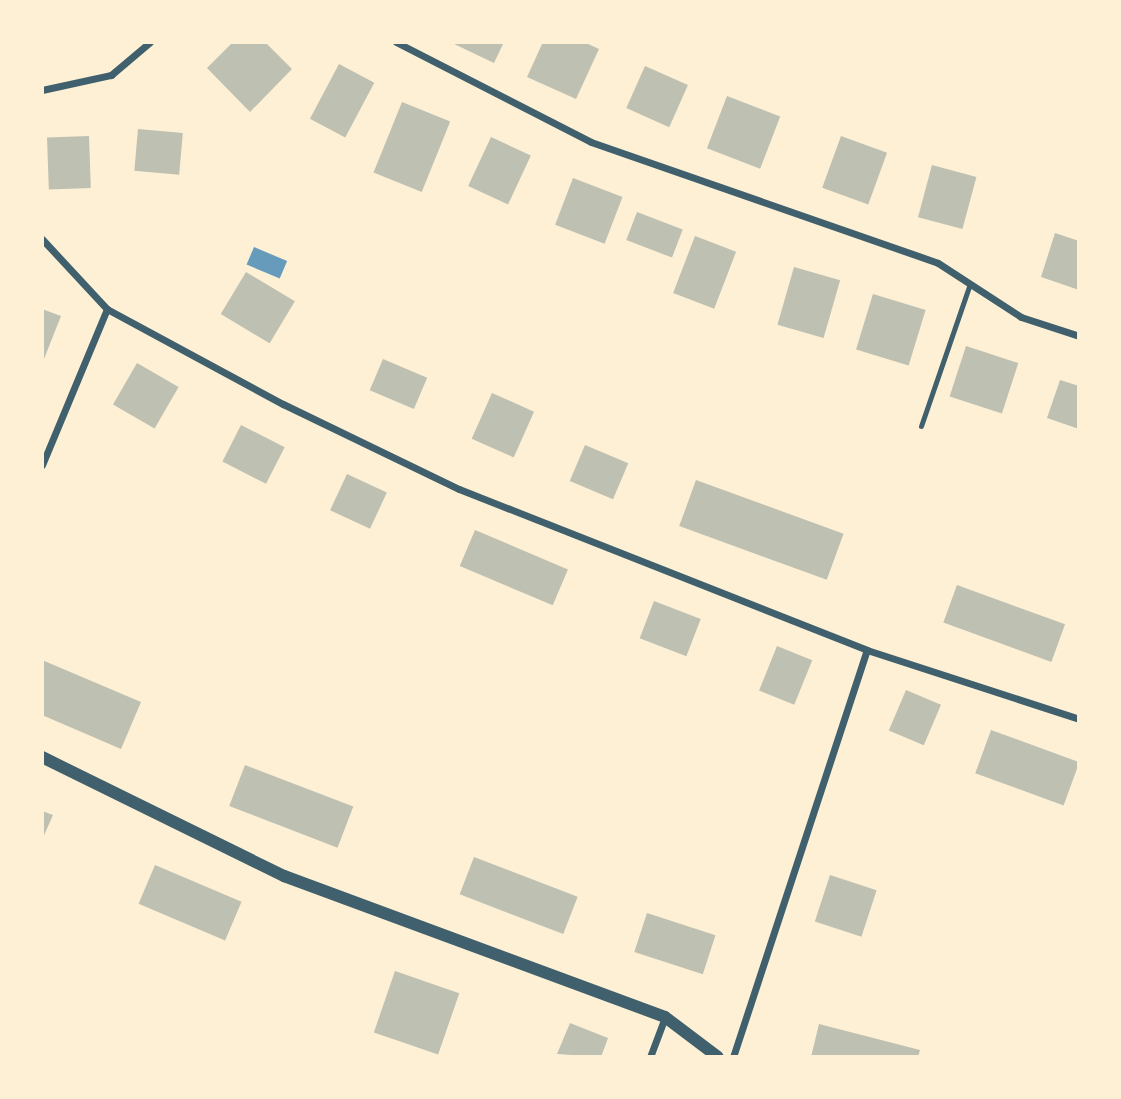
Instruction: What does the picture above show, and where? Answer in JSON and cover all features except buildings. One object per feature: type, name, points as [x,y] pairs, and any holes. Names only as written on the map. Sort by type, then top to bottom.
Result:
[{"type":"street","points":[[42,90],[111,75],[150,42]]},
{"type":"street","points":[[396,42],[591,142],[938,263],[1021,317],[1079,336]]},
{"type":"street","points":[[42,239],[107,309],[283,404],[459,489],[867,650],[1079,719]]},
{"type":"street","points":[[42,465],[107,309]]},
{"type":"street","points":[[733,1057],[867,650]]},
{"type":"street","points":[[42,757],[284,876],[664,1017],[718,1057]]},
{"type":"street","points":[[650,1057],[664,1017]]},
{"type":"lane","points":[[921,426],[970,284]]},
{"type":"water","points":[[254,247],[287,261],[280,279],[247,264]]}]
